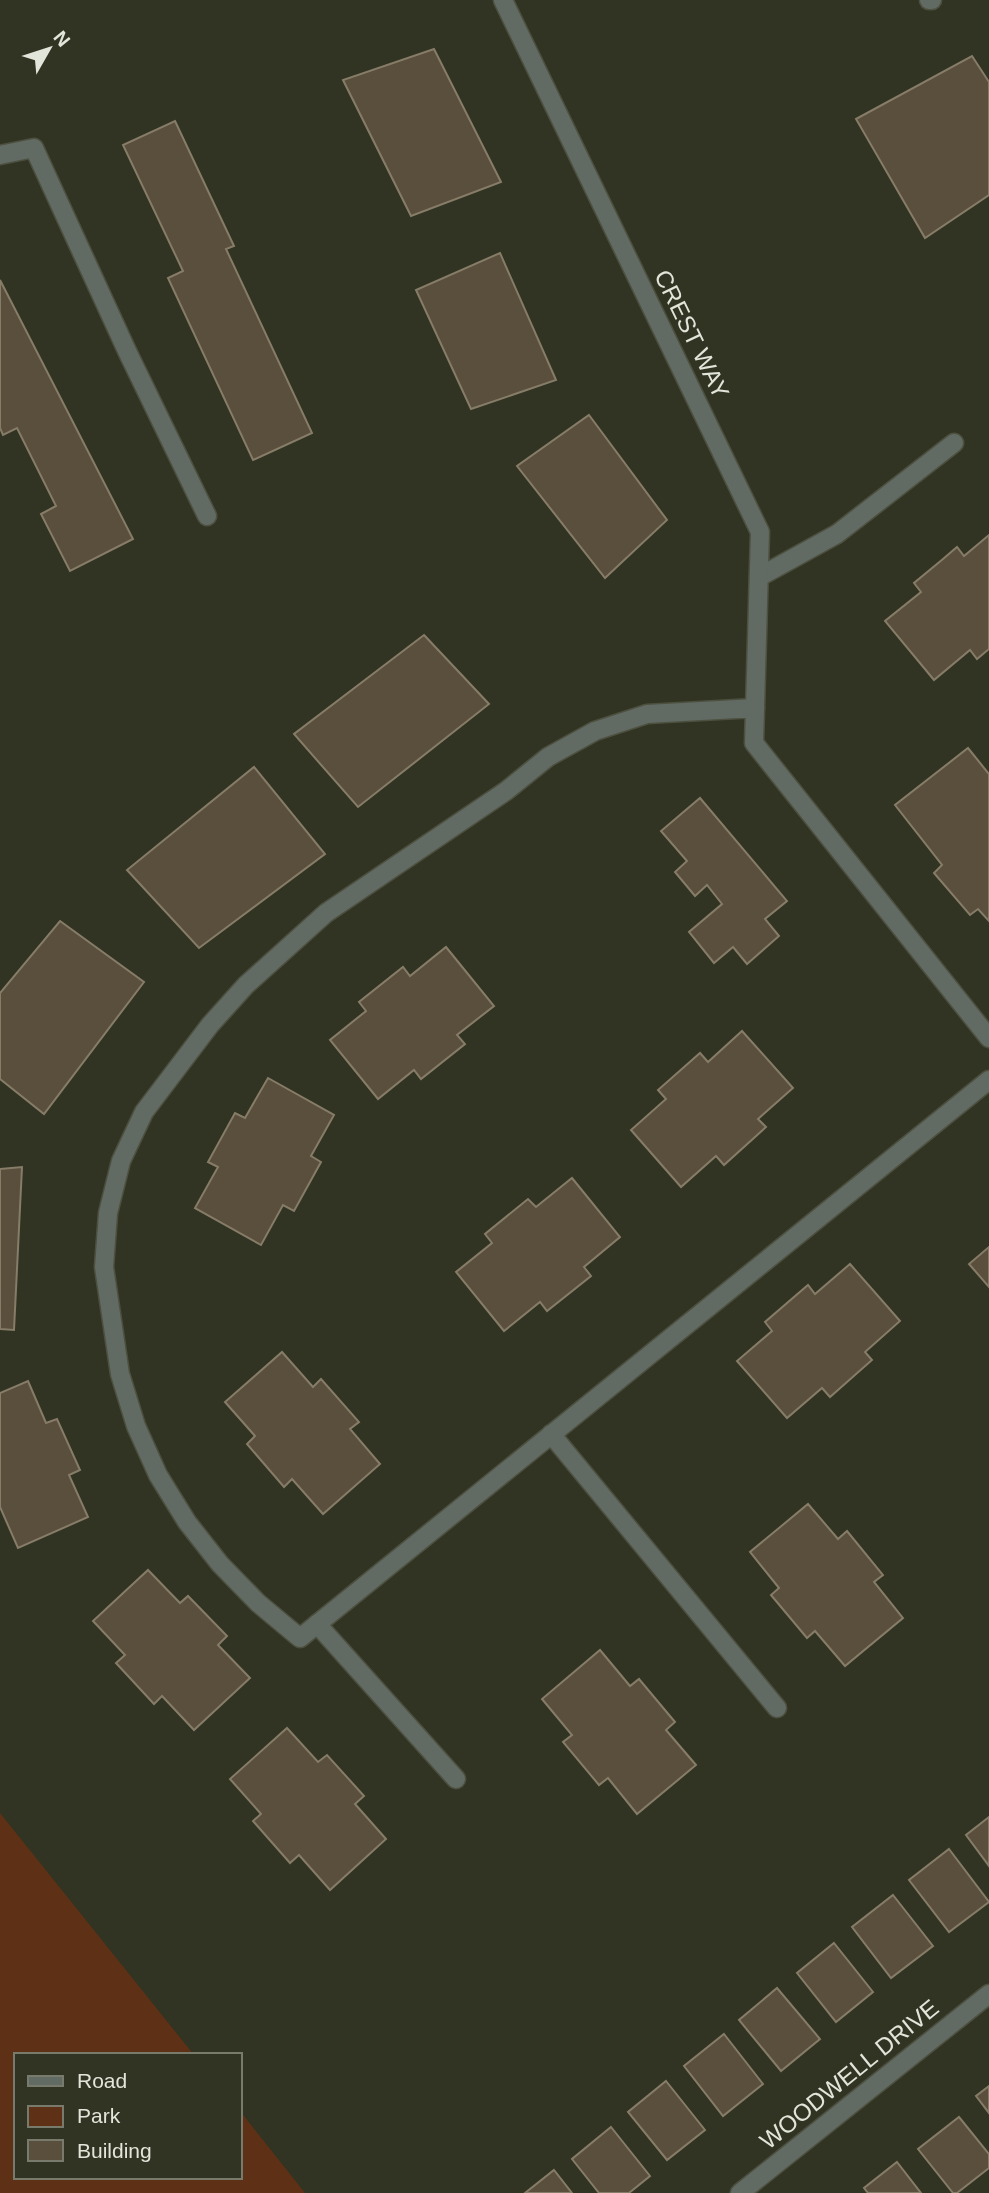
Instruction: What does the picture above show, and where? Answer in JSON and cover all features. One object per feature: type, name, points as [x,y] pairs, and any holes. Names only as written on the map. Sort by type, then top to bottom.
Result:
[{"type":"street","name":"CREST WAY","points":[[503,0],[760,532],[754,743],[989,1038]]},
{"type":"street","points":[[1,153],[34,148],[127,351],[207,516]]},
{"type":"street","points":[[759,577],[837,534],[954,443]]},
{"type":"street","points":[[755,708],[647,714],[595,731],[548,757],[506,791],[326,913],[246,985],[209,1026],[144,1112],[121,1161],[108,1213],[104,1267],[120,1374],[136,1426],[159,1475],[187,1522],[220,1564],[258,1603],[300,1637],[989,1080]]},
{"type":"street","points":[[551,1434],[777,1708]]},
{"type":"street","points":[[317,1624],[456,1779]]},
{"type":"street","name":"WOODWELL DRIVE","points":[[740,2193],[989,1994]]},
{"type":"green space","points":[[0,1813],[192,2053],[14,2053],[14,2179],[242,2179],[242,2114],[305,2193],[0,2193]]},
{"type":"building","points":[[434,49],[501,182],[411,216],[343,80]]},
{"type":"building","points":[[972,56],[989,82],[989,195],[925,238],[856,119]]},
{"type":"building","points":[[175,121],[234,246],[226,249],[312,433],[253,460],[168,278],[183,271],[123,145]]},
{"type":"building","points":[[500,253],[556,380],[471,409],[416,290]]},
{"type":"building","points":[[0,280],[133,539],[70,571],[41,514],[56,506],[17,428],[3,435],[0,428]]},
{"type":"building","points":[[589,415],[667,520],[605,578],[517,466]]},
{"type":"building","points":[[989,535],[989,649],[977,659],[970,650],[934,680],[885,621],[921,592],[914,583],[957,547],[964,556]]},
{"type":"building","points":[[424,635],[489,704],[358,807],[294,734]]},
{"type":"building","points":[[968,748],[989,774],[989,921],[978,909],[970,915],[934,873],[942,865],[895,805]]},
{"type":"building","points":[[254,767],[325,854],[199,948],[127,870]]},
{"type":"building","points":[[700,798],[787,901],[765,919],[779,936],[747,964],[733,947],[714,963],[689,932],[722,904],[707,885],[695,896],[675,872],[687,861],[661,831]]},
{"type":"building","points":[[60,921],[144,982],[44,1114],[0,1079],[0,993]]},
{"type":"building","points":[[446,947],[494,1006],[457,1035],[465,1044],[421,1079],[414,1070],[378,1099],[330,1040],[366,1011],[359,1002],[403,967],[410,976]]},
{"type":"building","points":[[742,1031],[793,1088],[758,1119],[766,1127],[724,1165],[716,1156],[681,1187],[631,1130],[666,1099],[658,1090],[700,1053],[708,1062]]},
{"type":"building","points":[[268,1078],[334,1115],[311,1156],[321,1162],[294,1211],[283,1205],[261,1245],[195,1208],[218,1167],[208,1162],[235,1113],[245,1118]]},
{"type":"building","points":[[22,1167],[14,1330],[0,1329],[0,1169]]},
{"type":"building","points":[[572,1178],[620,1237],[584,1267],[591,1276],[547,1311],[540,1302],[504,1331],[456,1272],[492,1243],[485,1234],[528,1199],[536,1207]]},
{"type":"building","points":[[989,1247],[989,1287],[969,1264]]},
{"type":"building","points":[[850,1264],[900,1321],[865,1352],[872,1360],[830,1397],[822,1388],[787,1418],[737,1361],[772,1331],[765,1322],[808,1285],[815,1294]]},
{"type":"building","points":[[282,1352],[313,1387],[321,1379],[359,1422],[350,1429],[380,1464],[323,1514],[292,1479],[284,1487],[247,1444],[255,1436],[225,1402]]},
{"type":"building","points":[[28,1381],[46,1423],[57,1419],[80,1470],[69,1475],[88,1517],[18,1548],[0,1507],[0,1393]]},
{"type":"building","points":[[808,1504],[838,1539],[847,1531],[883,1575],[874,1582],[903,1618],[845,1666],[815,1631],[807,1638],[771,1595],[779,1588],[750,1552]]},
{"type":"building","points":[[148,1570],[180,1603],[188,1596],[227,1636],[218,1645],[250,1678],[194,1730],[162,1696],[154,1704],[116,1663],[125,1655],[93,1621]]},
{"type":"building","points":[[600,1650],[630,1686],[639,1679],[675,1722],[666,1730],[696,1765],[637,1814],[608,1778],[599,1785],[563,1742],[572,1735],[542,1699]]},
{"type":"building","points":[[287,1728],[318,1762],[327,1755],[364,1796],[355,1804],[386,1839],[330,1890],[299,1855],[290,1863],[253,1821],[261,1814],[230,1779]]},
{"type":"building","points":[[989,1817],[989,1866],[966,1835]]},
{"type":"building","points":[[949,1849],[989,1902],[949,1932],[909,1880]]},
{"type":"building","points":[[893,1895],[933,1946],[891,1978],[852,1927]]},
{"type":"building","points":[[834,1943],[873,1992],[836,2022],[797,1973]]},
{"type":"building","points":[[777,1988],[820,2039],[781,2071],[739,2020]]},
{"type":"building","points":[[724,2034],[763,2084],[723,2116],[684,2066]]},
{"type":"building","points":[[666,2081],[705,2130],[667,2160],[628,2112]]},
{"type":"building","points":[[989,2086],[989,2113],[976,2096]]},
{"type":"building","points":[[959,2117],[989,2154],[989,2168],[957,2193],[953,2193],[918,2149]]},
{"type":"building","points":[[611,2127],[650,2176],[629,2193],[599,2193],[572,2159]]},
{"type":"building","points":[[897,2162],[921,2193],[868,2193],[864,2188]]},
{"type":"building","points":[[554,2170],[572,2193],[525,2193]]}]
